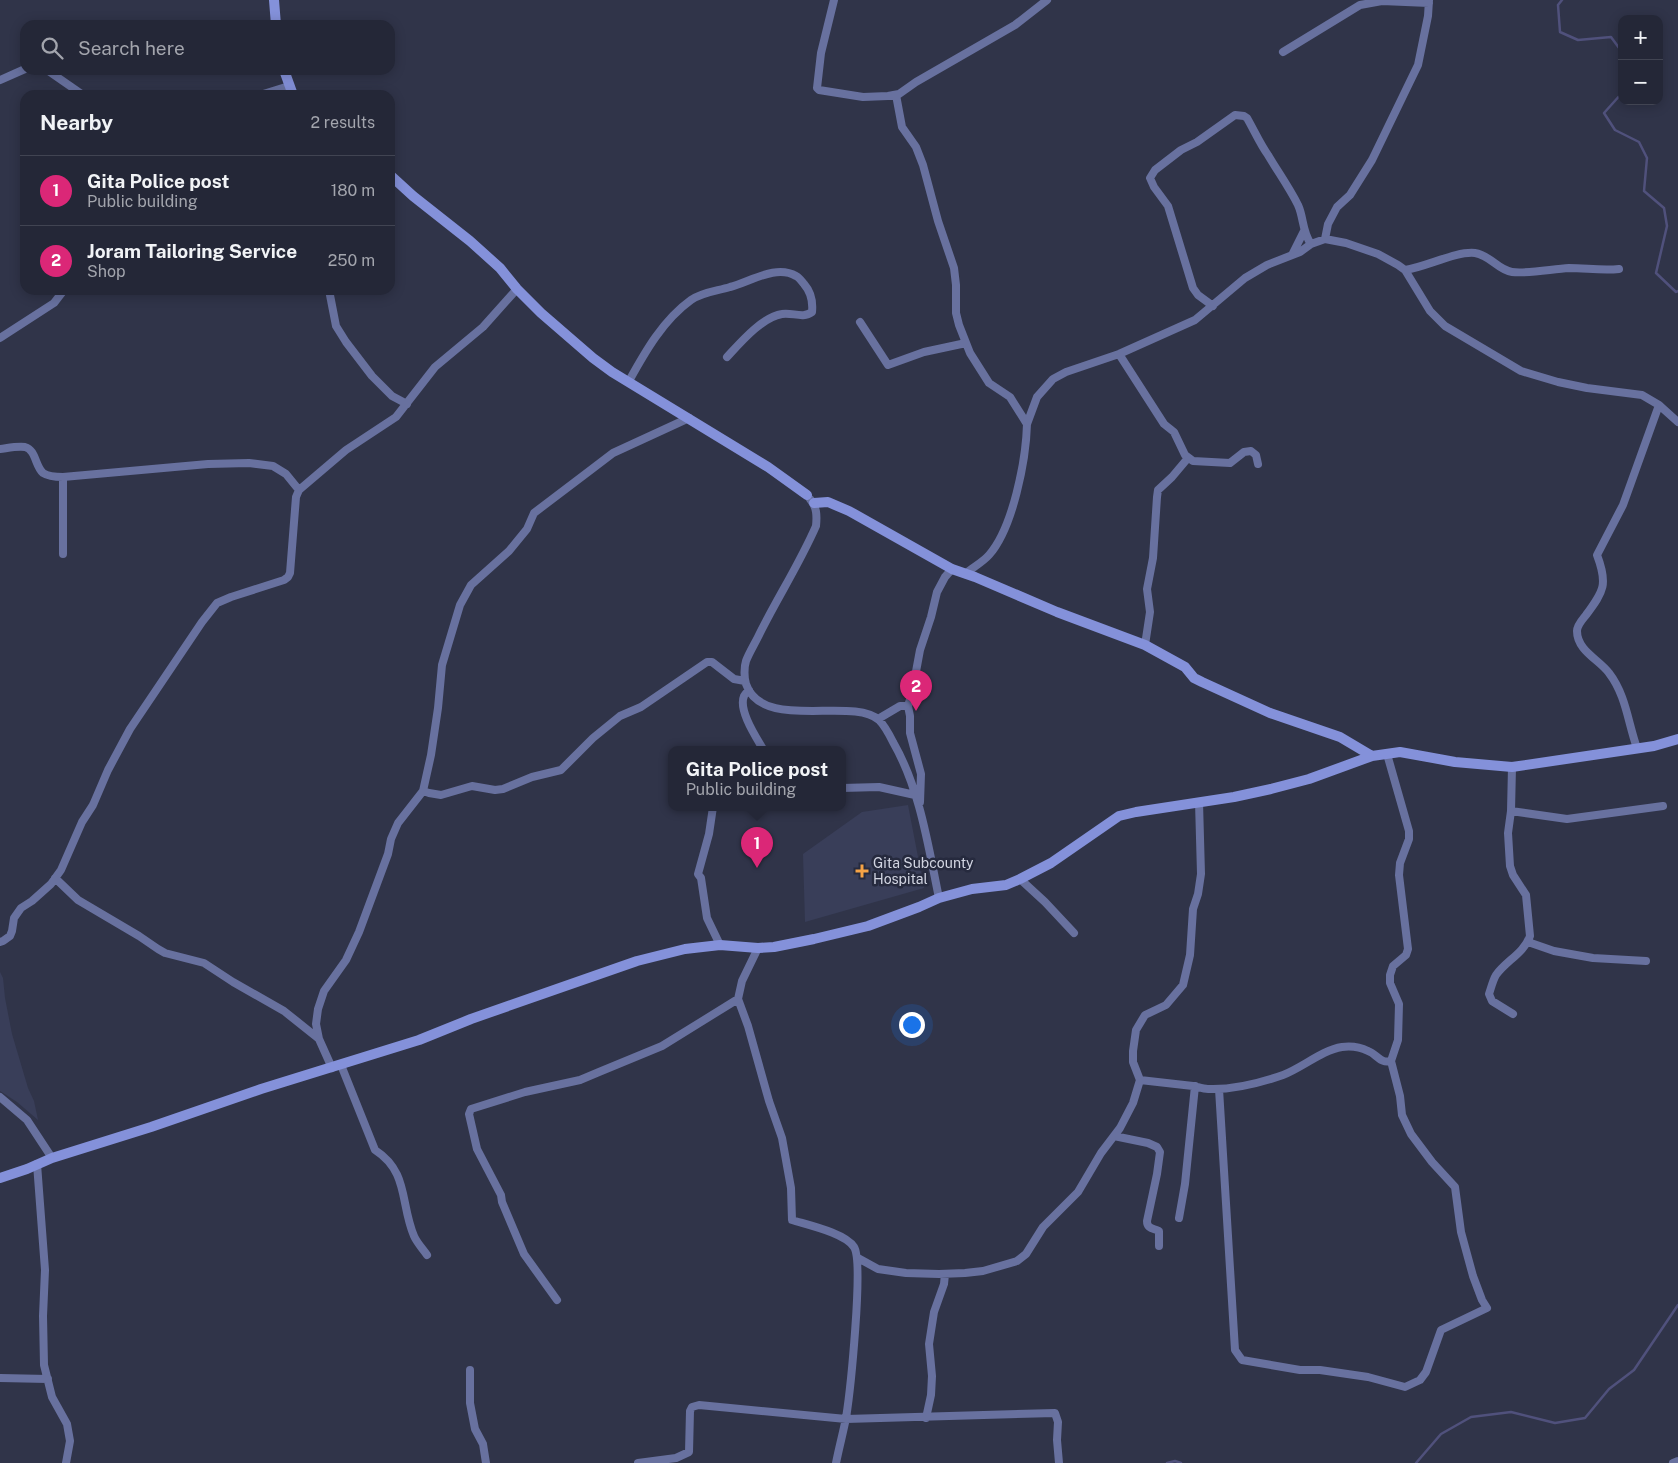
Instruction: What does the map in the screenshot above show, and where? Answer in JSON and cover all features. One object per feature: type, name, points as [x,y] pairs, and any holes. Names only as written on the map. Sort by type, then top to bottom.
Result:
[{"type":"street","points":[[274,0],[276,20]]},
{"type":"street","points":[[834,0],[821,53],[817,86],[818,89],[863,97],[896,95],[1015,25],[1047,0]]},
{"type":"street","points":[[1283,52],[1360,5],[1382,1],[1429,1],[1428,16],[1415,72],[1372,160],[1350,195],[1337,207],[1328,224],[1325,239]]},
{"type":"street","points":[[0,80],[20,71]]},
{"type":"street","points":[[54,75],[76,90]]},
{"type":"street","points":[[286,75],[291,90]]},
{"type":"street","points":[[896,95],[902,128],[916,147],[954,268],[956,313],[966,344],[989,383],[1010,397],[1027,424]]},
{"type":"street","points":[[1213,306],[1198,295],[1193,288],[1168,206],[1154,187],[1150,178],[1155,170],[1181,150],[1197,142],[1235,116],[1244,116],[1302,213],[1306,238],[1311,244]]},
{"type":"street","points":[[395,180],[500,268],[518,289],[593,358],[768,467],[811,499],[828,502],[850,511],[952,569],[1057,612],[1145,645],[1185,668],[1194,678],[1202,682],[1270,713],[1340,737],[1372,756]]},
{"type":"street","points":[[1292,256],[1304,231]]},
{"type":"street","points":[[965,574],[988,556],[1002,536],[1019,480],[1027,424],[1037,397],[1053,379],[1066,372],[1119,354],[1195,320],[1213,306],[1227,291],[1245,278],[1267,265],[1292,256],[1311,244],[1325,239],[1346,243],[1378,254],[1405,270],[1430,311],[1445,326],[1521,371],[1587,388],[1642,395],[1678,422]]},
{"type":"street","points":[[1405,270],[1418,268],[1453,256],[1476,253],[1488,258],[1504,270],[1513,272],[1568,268],[1619,269]]},
{"type":"street","points":[[629,381],[641,358],[658,333],[678,310],[693,298],[708,292],[732,287],[768,273],[782,272],[796,276],[809,290],[812,312],[805,316],[784,314],[767,320],[745,338],[727,357]]},
{"type":"street","points":[[0,942],[3,942],[10,936],[14,918],[21,908],[51,884],[55,878],[130,729],[202,622],[217,603],[288,577],[292,559],[296,497],[299,490],[346,450],[396,417],[435,367],[484,327],[518,289]]},
{"type":"street","points":[[0,338],[54,303],[60,295]]},
{"type":"street","points":[[329,295],[336,326],[346,342],[372,376],[392,396],[407,404]]},
{"type":"street","points":[[860,322],[888,364],[924,352],[966,344]]},
{"type":"street","points":[[1119,354],[1164,424],[1174,432],[1188,458],[1200,462],[1230,463],[1244,452],[1251,451],[1256,455],[1258,464]]},
{"type":"street","points":[[1637,748],[1619,688],[1608,672],[1580,643],[1577,631],[1581,621],[1597,601],[1602,589],[1604,581],[1597,555],[1623,504],[1659,406]]},
{"type":"street","points":[[319,1039],[316,1024],[318,1009],[324,991],[346,960],[359,932],[398,823],[423,791],[431,755],[442,665],[460,605],[471,585],[509,551],[527,529],[534,513],[592,468],[613,453],[689,418]]},
{"type":"street","points":[[0,449],[28,448],[31,450],[42,472],[64,477],[208,464],[249,463],[274,466],[286,474],[299,490]]},
{"type":"street","points":[[1145,645],[1150,612],[1147,589],[1153,558],[1158,490],[1188,458]]},
{"type":"street","points":[[63,554],[64,477]]},
{"type":"street","points":[[811,499],[817,516],[816,526],[745,663],[745,682],[749,690],[761,701],[780,708],[794,711],[845,711],[866,714],[878,719],[886,729],[904,762],[919,809],[939,898]]},
{"type":"street","points":[[919,809],[921,774],[910,733],[908,706],[920,650],[937,592],[945,576],[952,569]]},
{"type":"street","points":[[423,791],[428,794],[442,795],[472,786],[495,790],[503,789],[532,777],[561,770],[593,738],[620,716],[641,707],[707,662],[712,662],[734,679],[745,682]]},
{"type":"street","points":[[749,690],[744,696],[743,706],[761,746]]},
{"type":"street","points":[[878,719],[900,706],[908,706]]},
{"type":"street","points":[[0,1178],[27,1170],[52,1158],[151,1127],[261,1089],[419,1040],[471,1019],[638,961],[685,949],[720,946],[774,947],[806,941],[868,926],[939,898],[972,889],[1006,885],[1020,880],[1078,845],[1119,816],[1271,789],[1309,779],[1372,756],[1400,752],[1454,762],[1512,767],[1654,746],[1678,739]]},
{"type":"street","points":[[1219,1089],[1235,1350],[1242,1360],[1300,1370],[1320,1370],[1368,1377],[1405,1387],[1420,1380],[1426,1372],[1441,1330],[1486,1308],[1474,1276],[1462,1232],[1455,1187],[1432,1162],[1411,1134],[1402,1115],[1400,1096],[1391,1061],[1398,1040],[1399,1004],[1390,983],[1390,975],[1393,966],[1406,955],[1408,949],[1399,875],[1400,863],[1409,839],[1409,831],[1388,754]]},
{"type":"street","points":[[1512,767],[1508,833],[1510,866],[1512,875],[1526,896],[1530,936],[1528,942],[1496,975],[1489,994],[1492,1001],[1513,1014]]},
{"type":"street","points":[[846,788],[879,787],[915,795]]},
{"type":"street","points":[[858,1258],[878,1269],[906,1273],[945,1274],[983,1271],[1017,1261],[1026,1254],[1043,1226],[1078,1192],[1127,1117],[1140,1080],[1133,1062],[1136,1030],[1145,1015],[1166,1005],[1183,985],[1190,955],[1193,909],[1198,894],[1201,874],[1199,802]]},
{"type":"street","points":[[1510,811],[1567,819],[1663,806]]},
{"type":"street","points":[[712,811],[709,834],[698,874],[701,878],[707,918],[720,946]]},
{"type":"street","points":[[55,878],[78,900],[140,936],[158,949],[165,953],[204,963],[233,982],[284,1010],[319,1039],[336,1066],[375,1150],[383,1155],[398,1175],[413,1234],[427,1255]]},
{"type":"street","points":[[1020,880],[1045,902],[1074,933]]},
{"type":"street","points":[[1528,942],[1554,951],[1593,958],[1646,962]]},
{"type":"street","points":[[758,948],[742,981],[738,1000],[748,1026],[769,1101],[782,1138],[791,1188],[792,1220],[843,1237],[853,1246],[858,1258],[856,1322],[846,1419],[836,1463]]},
{"type":"street","points":[[557,1300],[524,1254],[502,1202],[501,1194],[477,1149],[469,1114],[471,1109],[525,1092],[580,1080],[662,1046],[738,1000]]},
{"type":"street","points":[[1140,1080],[1195,1086],[1205,1089],[1243,1086],[1282,1075],[1341,1047],[1355,1047],[1369,1051],[1386,1062],[1391,1061]]},
{"type":"street","points":[[1179,1218],[1185,1184],[1195,1086]]},
{"type":"street","points":[[0,1097],[27,1120],[52,1158]]},
{"type":"street","points":[[1114,1136],[1148,1143],[1157,1147],[1160,1152],[1158,1174],[1147,1221],[1147,1225],[1150,1228],[1159,1231],[1159,1246]]},
{"type":"street","points":[[37,1164],[45,1270],[43,1316],[44,1364],[52,1397],[67,1424],[70,1441],[66,1463]]},
{"type":"street","points":[[926,1418],[931,1395],[932,1376],[929,1344],[934,1312],[944,1284],[945,1274]]},
{"type":"street","points":[[470,1370],[470,1403],[475,1429],[483,1444],[486,1463]]},
{"type":"street","points":[[0,1378],[48,1379]]},
{"type":"street","points":[[638,1463],[676,1458],[689,1452],[690,1411],[692,1407],[699,1405],[846,1419],[1055,1413],[1058,1422],[1059,1463]]},
{"type":"street","points":[[1673,1463],[1678,1461]]},
{"type":"shaded area","name":"Gita Subcounty Hospital","points":[[908,805],[924,888],[805,922],[803,854],[862,812]]},
{"type":"shaded area","points":[[0,972],[3,978],[12,1034],[28,1088],[34,1101],[38,1120],[17,1102],[0,1091]]},
{"type":"waterway","points":[[1562,0],[1558,5],[1560,32],[1578,40],[1611,37],[1618,47]]},
{"type":"waterway","points":[[1618,97],[1604,113],[1615,130],[1639,142],[1647,158],[1644,191],[1664,208],[1667,226],[1656,273],[1676,292],[1678,291]]},
{"type":"waterway","points":[[1416,1463],[1441,1434],[1471,1417],[1511,1412],[1555,1423],[1585,1418],[1609,1389],[1634,1370],[1678,1305]]},
{"type":"waterway","points":[[1167,1463],[1175,1461],[1181,1463]]},
{"type":"place","name":"Joram Tailoring Service","points":[[916,711]]},
{"type":"place","name":"Gita Police post","points":[[757,868]]},
{"type":"place","name":"Gita Subcounty Hospital","points":[[862,871]]}]
